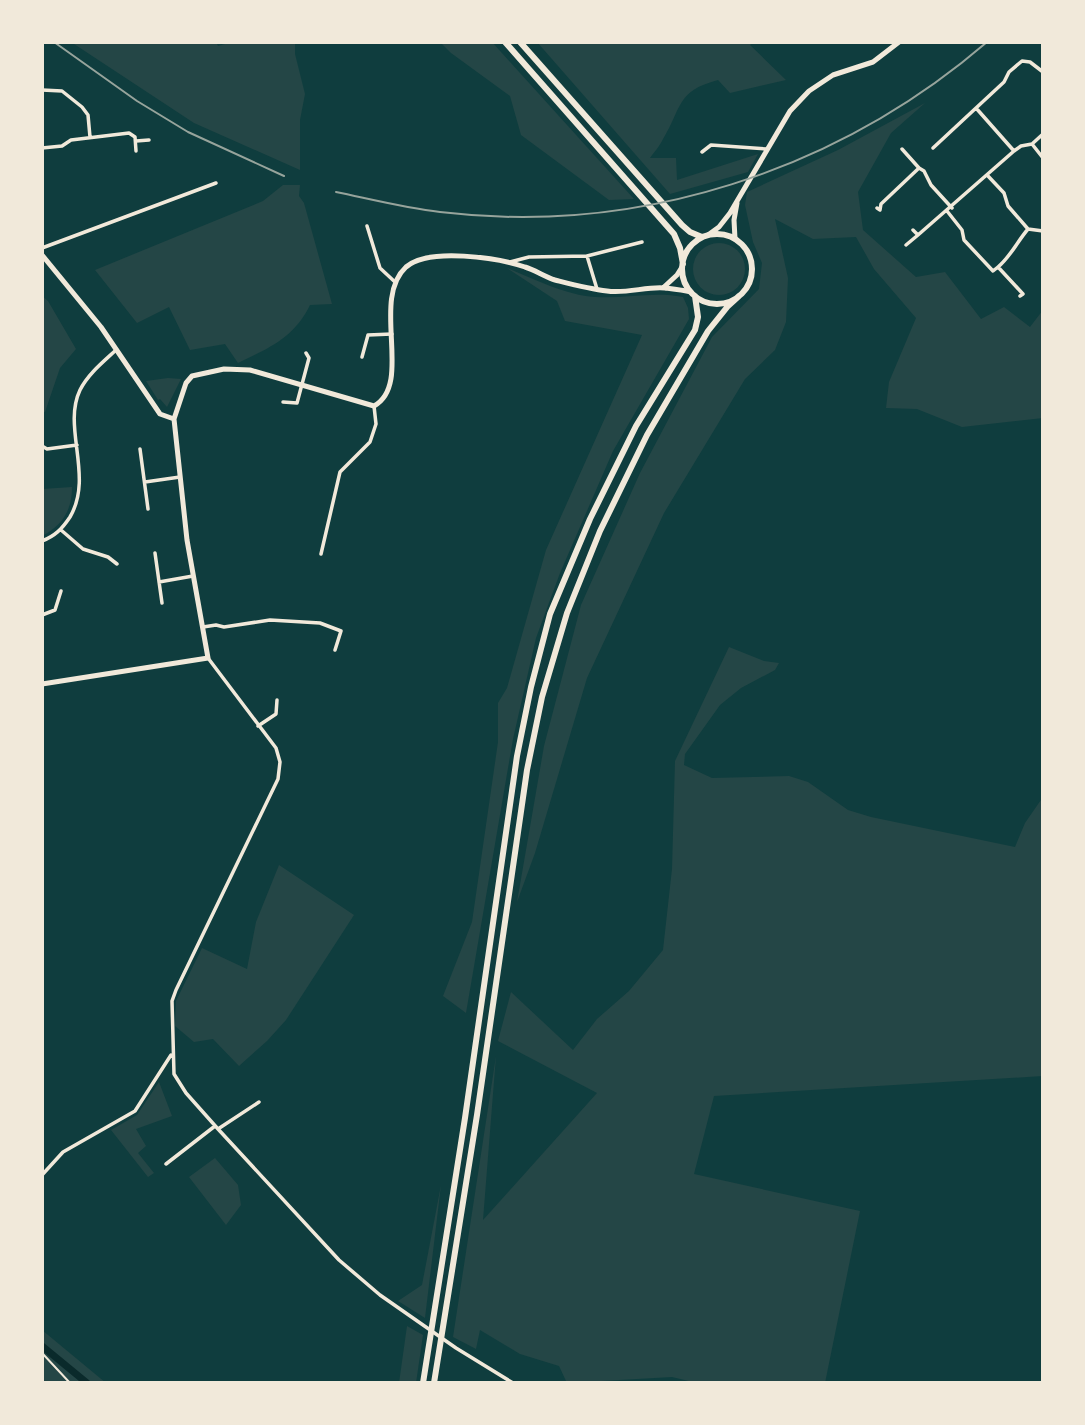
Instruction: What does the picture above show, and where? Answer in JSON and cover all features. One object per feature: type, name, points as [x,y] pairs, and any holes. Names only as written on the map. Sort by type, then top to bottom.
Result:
[{"type":"highway","points":[[423,1383],[465,1118],[514,769],[531,687],[550,614],[590,519],[636,426],[695,330],[698,317],[693,294],[684,280],[680,248],[674,234],[506,42]]},
{"type":"highway","points":[[520,42],[682,225],[705,236]]},
{"type":"highway","points":[[434,1383],[477,1115],[527,770],[542,697],[567,613],[600,531],[647,435],[708,331],[749,282],[752,266],[746,250],[735,239],[722,234],[705,236],[689,248],[682,265]]},
{"type":"highway","points":[[693,294],[717,304],[739,296]]},
{"type":"street","points":[[705,236],[722,223],[790,111],[809,91],[833,75],[873,62],[900,42]]},
{"type":"street","points":[[933,148],[1023,61],[1030,62],[1043,72]]},
{"type":"street","points":[[42,90],[62,91],[82,107],[88,115],[90,137]]},
{"type":"street","points":[[976,108],[1014,151]]},
{"type":"street","points":[[42,148],[59,147],[68,141],[90,137],[129,133],[134,134],[136,151]]},
{"type":"street","points":[[906,245],[952,208],[1014,151],[1021,146],[1032,144],[1043,134]]},
{"type":"street","points":[[136,141],[149,140]]},
{"type":"street","points":[[1032,144],[1043,158]]},
{"type":"street","points":[[702,152],[711,145],[768,149]]},
{"type":"street","points":[[902,149],[924,171],[931,184],[952,208]]},
{"type":"street","points":[[877,208],[880,210],[881,204],[919,168]]},
{"type":"street","points":[[988,175],[1004,193],[1009,206],[1028,229],[1043,231]]},
{"type":"street","points":[[42,248],[216,183]]},
{"type":"street","points":[[735,239],[734,220],[739,199]]},
{"type":"street","points":[[947,211],[962,230],[964,240],[993,271],[1011,256],[1028,229]]},
{"type":"street","points":[[367,226],[380,268],[396,282]]},
{"type":"street","points":[[913,230],[918,235]]},
{"type":"street","points":[[508,262],[529,257],[587,256],[642,242]]},
{"type":"street","points":[[42,255],[101,327],[160,414],[174,419]]},
{"type":"street","points":[[587,256],[597,289]]},
{"type":"street","points":[[513,1383],[380,1295],[339,1260],[216,1127],[186,1093],[174,1074],[172,1002],[176,990],[278,779],[280,762],[276,748],[208,658],[193,576],[174,419],[186,383],[192,376],[224,369],[247,370],[374,406],[382,401],[387,394],[390,379],[390,304],[396,282],[407,267],[431,258],[482,257],[526,267],[553,279],[608,292],[664,287],[693,294]]},
{"type":"street","points":[[664,287],[677,275],[682,265]]},
{"type":"street","points":[[998,267],[1023,294],[1020,296]]},
{"type":"street","points":[[362,357],[368,335],[392,334]]},
{"type":"street","points":[[42,541],[61,530],[75,508],[80,489],[75,411],[80,391],[94,370],[116,350]]},
{"type":"street","points":[[283,402],[297,403],[309,358],[306,353]]},
{"type":"street","points":[[321,554],[340,472],[370,442],[376,424],[374,406]]},
{"type":"street","points":[[42,446],[47,449],[77,445]]},
{"type":"street","points":[[140,449],[148,509]]},
{"type":"street","points":[[145,482],[180,477]]},
{"type":"street","points":[[61,530],[83,549],[108,557],[117,565]]},
{"type":"street","points":[[155,554],[162,603]]},
{"type":"street","points":[[159,582],[193,576]]},
{"type":"street","points":[[42,615],[55,610],[61,591]]},
{"type":"street","points":[[203,627],[224,627],[270,620],[320,623],[341,631],[335,650]]},
{"type":"street","points":[[42,684],[208,658]]},
{"type":"street","points":[[257,726],[276,714],[276,700]]},
{"type":"street","points":[[42,1175],[63,1152],[135,1111],[172,1054]]},
{"type":"street","points":[[166,1164],[216,1127],[259,1102]]},
{"type":"path","points":[[42,1353],[70,1383]]},
{"type":"shaded area","points":[[71,42],[216,42],[218,46],[232,42],[295,42],[295,54],[305,94],[300,120],[300,170],[194,123]]},
{"type":"shaded area","points":[[440,42],[492,42],[634,199],[609,200],[521,135],[510,96]]},
{"type":"shaded area","points":[[537,42],[753,42],[750,45],[786,80],[730,93],[718,80],[704,84],[687,95],[650,158],[676,158],[677,180],[758,154],[748,172],[670,194]]},
{"type":"shaded area","points":[[925,103],[891,133],[858,192],[863,230],[916,277],[945,272],[981,319],[1004,307],[1030,327],[1043,310],[1043,418],[962,427],[917,409],[886,408],[889,382],[916,318],[874,269],[856,237],[813,239],[775,219],[788,278],[786,322],[775,350],[745,379],[664,513],[587,678],[535,853],[517,902],[544,746],[581,605],[640,473],[712,337],[759,289],[762,263],[753,242],[745,205],[747,192],[838,150]]},
{"type":"shaded area","points":[[283,185],[300,185],[299,196],[304,203],[332,304],[310,305],[296,326],[280,341],[238,363],[225,344],[190,350],[169,307],[137,323],[95,270],[263,201]]},
{"type":"shaded area","points":[[719,243],[738,250],[745,269],[738,288],[719,295],[700,288],[693,269],[700,250]]},
{"type":"shaded area","points":[[507,268],[550,286],[584,296],[683,297],[689,319],[613,451],[560,573],[536,638],[513,739],[466,1013],[443,996],[472,922],[498,742],[498,703],[507,688],[546,550],[642,335],[565,321],[557,301]]},
{"type":"shaded area","points":[[42,296],[48,301],[76,349],[60,368],[45,412],[42,411]]},
{"type":"shaded area","points":[[181,379],[167,407],[158,400],[146,381]]},
{"type":"shaded area","points":[[72,487],[65,516],[56,527],[42,536],[42,489]]},
{"type":"shaded area","points":[[729,647],[764,661],[779,663],[775,670],[741,688],[720,705],[685,754],[684,765],[712,778],[789,776],[808,782],[848,810],[1015,847],[1025,823],[1043,797],[1043,1076],[714,1096],[694,1174],[860,1211],[825,1383],[697,1383],[672,1377],[567,1383],[559,1366],[520,1354],[480,1330],[476,1349],[453,1337],[496,1056],[483,1220],[597,1093],[498,1041],[511,992],[573,1050],[597,1019],[629,991],[663,950],[672,869],[675,761]]},
{"type":"shaded area","points":[[279,865],[354,915],[286,1020],[239,1066],[213,1039],[194,1042],[175,1026],[176,1001],[202,948],[247,969],[256,922]]},
{"type":"shaded area","points":[[159,1082],[172,1116],[136,1129],[146,1146],[138,1153],[154,1173],[148,1177],[111,1130],[137,1115]]},
{"type":"shaded area","points":[[215,1158],[238,1185],[241,1205],[226,1225],[189,1177]]},
{"type":"shaded area","points":[[441,1185],[425,1318],[398,1301],[422,1285]]},
{"type":"shaded area","points":[[407,1326],[423,1335],[416,1383],[399,1383]]},
{"type":"shaded area","points":[[42,1330],[106,1383],[42,1383]]},
{"type":"waterway","points":[[42,1346],[87,1383]]},
{"type":"railway","points":[[54,42],[137,101],[188,132],[284,176]]},
{"type":"railway","points":[[336,192],[440,212],[514,217],[588,214],[661,203],[732,184],[800,159],[866,126],[929,87],[987,42]]}]
